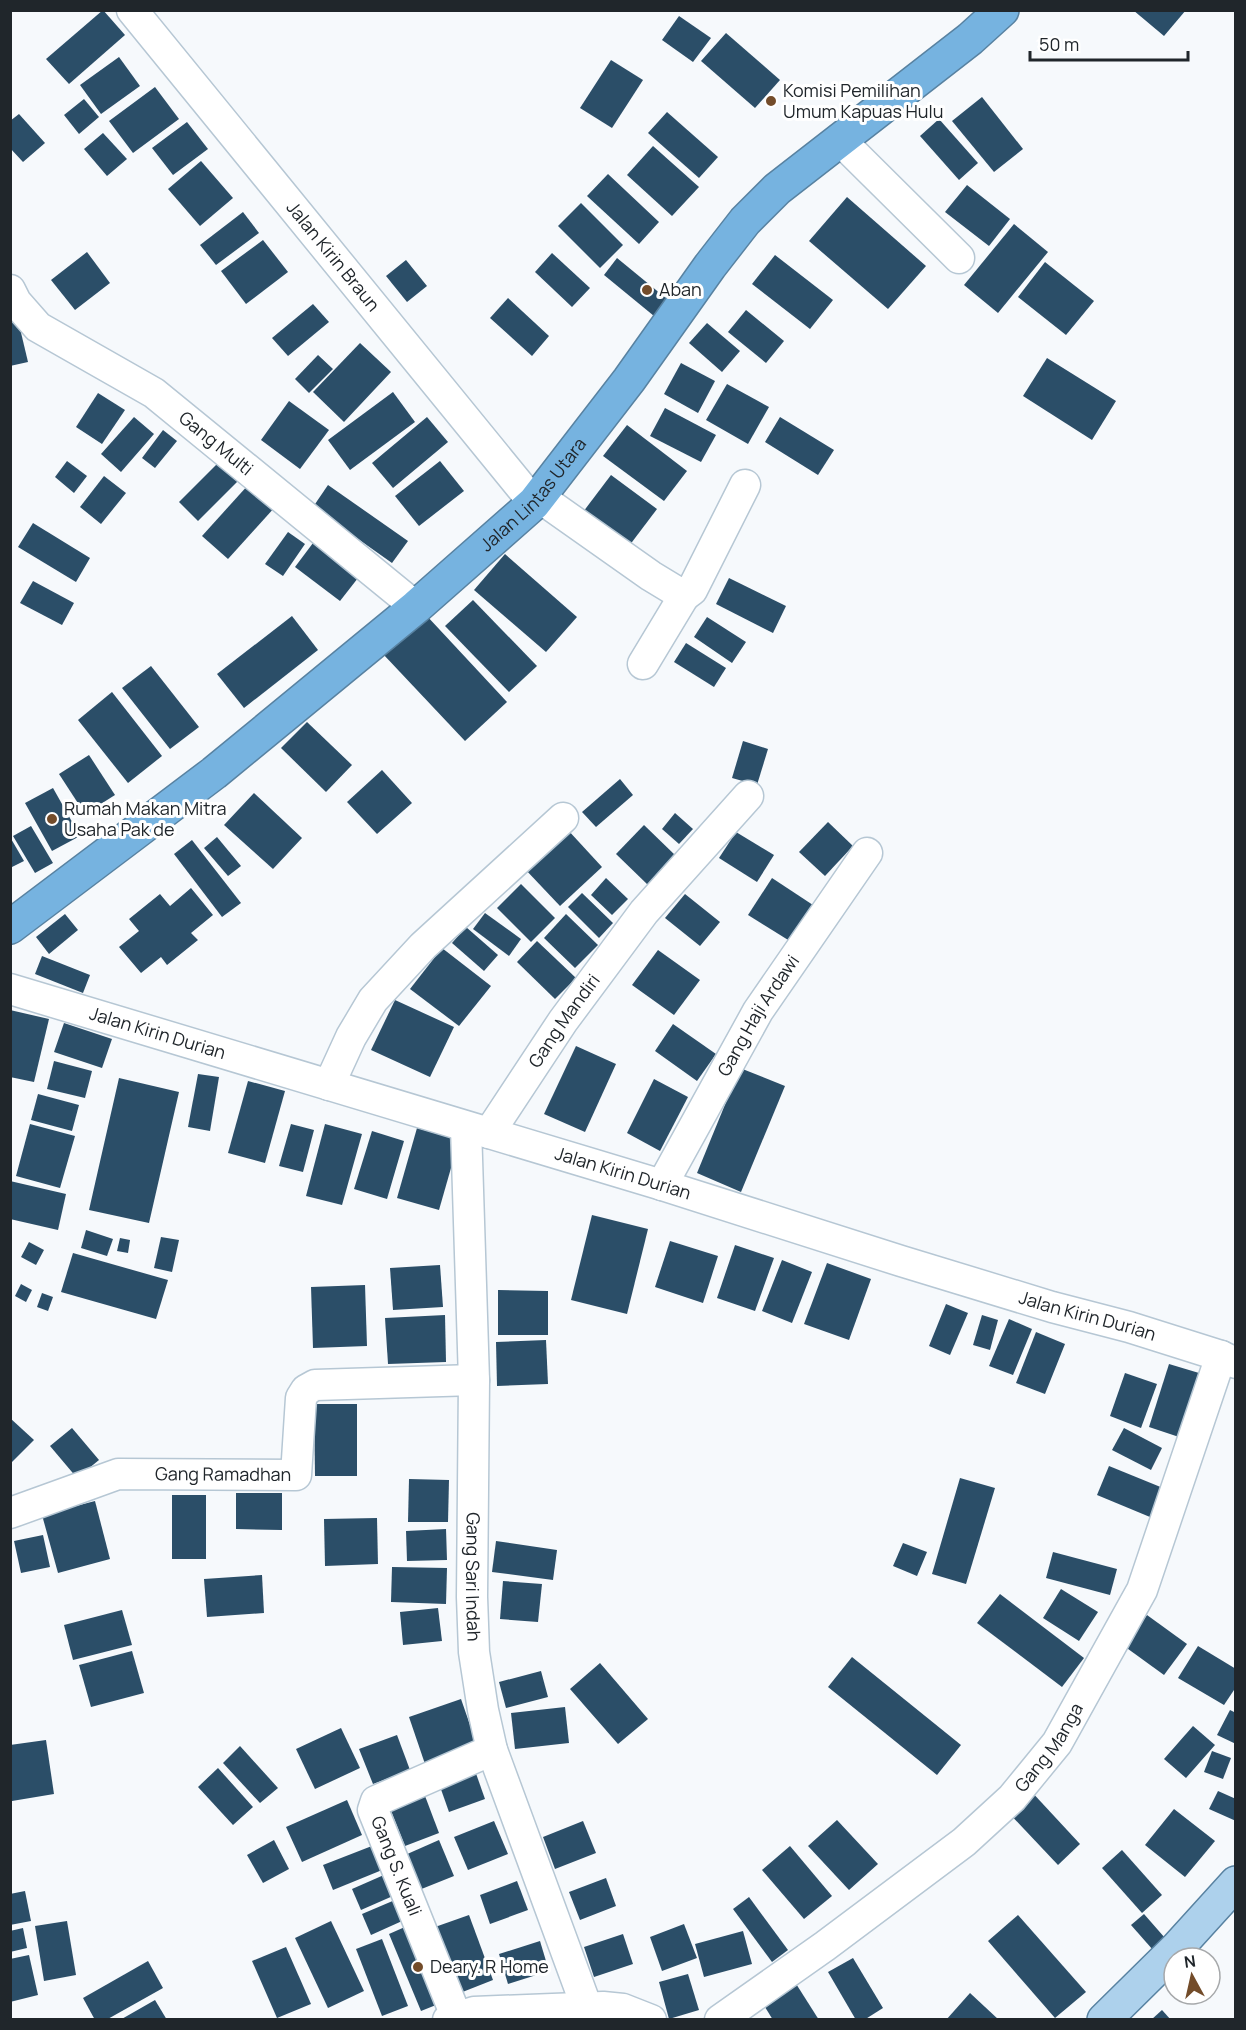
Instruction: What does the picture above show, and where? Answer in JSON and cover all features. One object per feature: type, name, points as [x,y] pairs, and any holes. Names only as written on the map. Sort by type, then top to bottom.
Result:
[{"type":"highway","name":"Jalan Lintas Utara","points":[[10,927],[214,774],[416,607],[537,500],[629,380],[745,221],[777,189],[970,39],[1002,10]]},
{"type":"main road","points":[[1104,2019],[1178,1948],[1236,1883]]},
{"type":"street","name":"Jalan Kirin Braun","points":[[132,10],[537,500],[684,596]]},
{"type":"street","points":[[841,141],[959,258]]},
{"type":"street","name":"Gang Multi","points":[[12,299],[38,327],[154,393],[416,607]]},
{"type":"street","points":[[644,664],[684,596],[692,590],[745,485]]},
{"type":"street","name":"Gang Mandiri","points":[[478,1130],[644,912],[748,796]]},
{"type":"street","points":[[329,1085],[351,1037],[373,1000],[423,946],[563,818]]},
{"type":"street","name":"Gang Haji Ardawi","points":[[662,1185],[758,1011],[867,853]]},
{"type":"street","name":"Jalan Kirin Durian","points":[[10,989],[662,1185],[1052,1307],[1129,1327],[1228,1360]]},
{"type":"street","name":"Gang Sari Indah","points":[[478,1130],[472,1597],[474,1652],[492,1750],[587,2008]]},
{"type":"street","name":"Gang Manga","points":[[720,2019],[825,1946],[964,1842],[1012,1798],[1058,1743],[1142,1590],[1228,1360]]},
{"type":"street","name":"Gang Ramadhan","points":[[10,1513],[118,1474],[296,1475],[301,1398],[306,1390],[315,1385],[474,1380]]},
{"type":"street","name":"Gang S. Kuali","points":[[452,2018],[373,1810],[376,1801],[492,1750]]},
{"type":"street","points":[[452,2018],[474,2012],[587,2008],[623,2009],[651,2019]]},
{"type":"building","points":[[103,10],[125,35],[69,84],[46,59]]},
{"type":"building","points":[[1133,10],[1186,10],[1164,36]]},
{"type":"building","points":[[679,16],[711,38],[693,62],[662,40]]},
{"type":"building","points":[[726,33],[780,80],[755,108],[701,61]]},
{"type":"building","points":[[119,57],[140,86],[101,114],[80,85]]},
{"type":"building","points":[[611,60],[643,80],[612,128],[580,108]]},
{"type":"building","points":[[155,87],[179,119],[133,153],[109,121]]},
{"type":"building","points":[[982,97],[1023,149],[994,172],[952,121]]},
{"type":"building","points":[[84,99],[99,117],[79,134],[64,115]]},
{"type":"building","points":[[667,112],[718,157],[699,178],[648,133]]},
{"type":"building","points":[[19,114],[45,143],[23,162],[10,148],[10,121]]},
{"type":"building","points":[[939,119],[978,163],[959,180],[920,136]]},
{"type":"building","points":[[187,122],[208,149],[173,175],[152,148]]},
{"type":"building","points":[[103,133],[127,159],[107,176],[84,149]]},
{"type":"building","points":[[653,146],[699,187],[672,216],[627,175]]},
{"type":"building","points":[[201,161],[233,198],[200,226],[168,189]]},
{"type":"building","points":[[608,174],[659,222],[639,244],[587,196]]},
{"type":"building","points":[[967,185],[1010,219],[989,246],[945,212]]},
{"type":"building","points":[[847,197],[926,266],[888,309],[809,241]]},
{"type":"building","points":[[581,203],[623,245],[600,268],[558,226]]},
{"type":"building","points":[[243,212],[259,233],[216,265],[200,245]]},
{"type":"building","points":[[1014,224],[1048,252],[998,313],[964,285]]},
{"type":"building","points":[[263,240],[288,272],[246,304],[221,271]]},
{"type":"building","points":[[87,252],[110,283],[75,310],[51,280]]},
{"type":"building","points":[[552,253],[590,288],[572,307],[535,272]]},
{"type":"building","points":[[775,255],[833,300],[810,329],[752,284]]},
{"type":"building","points":[[617,258],[667,299],[654,316],[604,275]]},
{"type":"building","points":[[406,260],[427,286],[407,302],[386,276]]},
{"type":"building","points":[[1045,262],[1094,301],[1066,335],[1018,297]]},
{"type":"building","points":[[508,298],[549,336],[532,356],[490,318]]},
{"type":"building","points":[[313,304],[329,322],[288,356],[272,338]]},
{"type":"building","points":[[746,310],[784,341],[766,363],[728,332]]},
{"type":"building","points":[[18,320],[28,362],[10,366],[10,322]]},
{"type":"building","points":[[707,323],[740,351],[722,372],[689,343]]},
{"type":"building","points":[[360,343],[391,372],[344,422],[313,392]]},
{"type":"building","points":[[318,355],[333,369],[309,393],[295,379]]},
{"type":"building","points":[[1047,358],[1116,401],[1092,440],[1023,396]]},
{"type":"building","points":[[681,363],[715,381],[698,413],[664,394]]},
{"type":"building","points":[[727,384],[769,407],[748,444],[706,420]]},
{"type":"building","points":[[393,392],[415,422],[350,470],[328,440]]},
{"type":"building","points":[[98,393],[125,410],[102,444],[76,427]]},
{"type":"building","points":[[289,401],[329,430],[300,469],[261,440]]},
{"type":"building","points":[[665,408],[716,435],[701,462],[650,436]]},
{"type":"building","points":[[134,417],[154,434],[121,472],[101,454]]},
{"type":"building","points":[[427,417],[448,442],[393,488],[372,463]]},
{"type":"building","points":[[780,417],[834,450],[818,475],[765,442]]},
{"type":"building","points":[[627,425],[687,471],[664,501],[603,456]]},
{"type":"building","points":[[163,430],[177,441],[155,468],[142,458]]},
{"type":"building","points":[[224,457],[243,476],[198,521],[179,502]]},
{"type":"building","points":[[67,461],[87,476],[74,493],[55,477]]},
{"type":"building","points":[[440,461],[464,491],[419,526],[395,496]]},
{"type":"building","points":[[611,475],[657,509],[626,550],[580,516]]},
{"type":"building","points":[[104,476],[126,493],[101,524],[80,507]]},
{"type":"building","points":[[249,484],[275,507],[228,559],[202,536]]},
{"type":"building","points":[[328,485],[408,541],[392,563],[313,507]]},
{"type":"building","points":[[33,523],[90,558],[76,582],[18,547]]},
{"type":"building","points":[[288,532],[305,544],[283,576],[265,564]]},
{"type":"building","points":[[319,535],[365,569],[340,601],[295,567]]},
{"type":"building","points":[[505,554],[577,617],[546,652],[474,590]]},
{"type":"building","points":[[729,578],[786,606],[773,633],[716,604]]},
{"type":"building","points":[[33,581],[74,603],[62,625],[20,603]]},
{"type":"building","points":[[473,600],[537,666],[509,692],[445,626]]},
{"type":"building","points":[[426,615],[507,702],[465,741],[383,654]]},
{"type":"building","points":[[292,616],[318,650],[244,708],[217,674]]},
{"type":"building","points":[[707,617],[746,642],[732,663],[694,637]]},
{"type":"building","points":[[686,643],[726,668],[714,687],[674,662]]},
{"type":"building","points":[[151,666],[199,727],[170,749],[122,688]]},
{"type":"building","points":[[112,692],[162,756],[128,783],[78,720]]},
{"type":"building","points":[[307,722],[352,765],[326,792],[281,748]]},
{"type":"building","points":[[743,741],[768,749],[757,785],[732,778]]},
{"type":"building","points":[[89,755],[115,795],[85,814],[59,774]]},
{"type":"building","points":[[382,770],[412,803],[377,834],[347,802]]},
{"type":"building","points":[[620,779],[633,795],[596,827],[582,812]]},
{"type":"building","name":"Rumah Makan Mitra Usaha Pak de","points":[[53,788],[80,836],[52,851],[25,803]]},
{"type":"building","points":[[254,793],[302,838],[273,869],[224,825]]},
{"type":"building","points":[[675,813],[693,829],[679,844],[662,829]]},
{"type":"building","points":[[828,822],[853,846],[825,876],[799,852]]},
{"type":"building","points":[[644,825],[677,857],[649,886],[616,854]]},
{"type":"building","points":[[31,826],[53,863],[35,873],[13,836]]},
{"type":"building","points":[[567,829],[602,867],[560,906],[524,868]]},
{"type":"building","points":[[736,832],[774,855],[757,882],[719,858]]},
{"type":"building","points":[[10,837],[24,861],[10,868]]},
{"type":"building","points":[[217,837],[241,866],[228,876],[204,848]]},
{"type":"building","points":[[192,840],[241,903],[222,917],[174,854]]},
{"type":"building","points":[[606,878],[628,899],[612,915],[591,895]]},
{"type":"building","points":[[772,878],[816,907],[793,943],[748,915]]},
{"type":"building","points":[[521,884],[555,918],[531,942],[497,908]]},
{"type":"building","points":[[191,888],[213,915],[191,933],[198,940],[167,965],[161,957],[141,973],[119,947],[139,931],[129,919],[160,894],[170,906]]},
{"type":"building","points":[[582,893],[613,923],[599,938],[568,907]]},
{"type":"building","points":[[685,894],[720,922],[700,946],[665,918]]},
{"type":"building","points":[[485,913],[521,939],[509,956],[473,929]]},
{"type":"building","points":[[65,914],[78,930],[49,954],[36,937]]},
{"type":"building","points":[[566,914],[598,945],[575,968],[544,938]]},
{"type":"building","points":[[466,927],[498,955],[484,971],[452,943]]},
{"type":"building","points":[[537,941],[576,978],[555,999],[517,962]]},
{"type":"building","points":[[442,948],[491,986],[459,1026],[410,989]]},
{"type":"building","points":[[658,950],[700,980],[674,1015],[632,985]]},
{"type":"building","points":[[42,956],[90,975],[83,993],[35,974]]},
{"type":"building","points":[[395,1000],[454,1027],[430,1077],[371,1050]]},
{"type":"building","points":[[10,1010],[49,1019],[34,1082],[10,1077]]},
{"type":"building","points":[[64,1023],[112,1039],[102,1068],[54,1052]]},
{"type":"building","points":[[673,1024],[716,1054],[697,1081],[655,1051]]},
{"type":"building","points":[[576,1046],[616,1064],[585,1132],[544,1114]]},
{"type":"building","points":[[54,1061],[92,1071],[85,1098],[47,1089]]},
{"type":"building","points":[[740,1068],[785,1086],[741,1192],[697,1173]]},
{"type":"building","points":[[198,1074],[219,1077],[210,1131],[188,1127]]},
{"type":"building","points":[[119,1078],[179,1092],[149,1223],[89,1210]]},
{"type":"building","points":[[654,1079],[688,1097],[660,1151],[627,1133]]},
{"type":"building","points":[[248,1081],[285,1091],[265,1163],[228,1153]]},
{"type":"building","points":[[38,1094],[79,1105],[72,1131],[31,1120]]},
{"type":"building","points":[[30,1124],[75,1136],[60,1188],[16,1176]]},
{"type":"building","points":[[291,1124],[314,1130],[303,1172],[279,1166]]},
{"type":"building","points":[[325,1124],[362,1134],[342,1205],[306,1196]]},
{"type":"building","points":[[417,1128],[459,1140],[439,1210],[397,1198]]},
{"type":"building","points":[[372,1131],[404,1141],[387,1199],[354,1189]]},
{"type":"building","points":[[10,1181],[66,1194],[58,1230],[10,1219]]},
{"type":"building","points":[[592,1215],[648,1229],[627,1314],[571,1300]]},
{"type":"building","points":[[86,1230],[113,1239],[107,1256],[81,1248]]},
{"type":"building","points":[[161,1237],[179,1240],[172,1272],[154,1268]]},
{"type":"building","points":[[120,1238],[130,1240],[128,1253],[117,1251]]},
{"type":"building","points":[[670,1241],[718,1256],[703,1303],[655,1287]]},
{"type":"building","points":[[29,1242],[44,1250],[36,1265],[21,1257]]},
{"type":"building","points":[[735,1245],[774,1258],[755,1311],[717,1298]]},
{"type":"building","points":[[73,1253],[168,1280],[156,1319],[61,1292]]},
{"type":"building","points":[[782,1260],[812,1272],[792,1323],[762,1311]]},
{"type":"building","points":[[827,1263],[871,1279],[849,1340],[804,1324]]},
{"type":"building","points":[[440,1265],[443,1307],[393,1310],[390,1268]]},
{"type":"building","points":[[21,1284],[32,1290],[26,1302],[15,1296]]},
{"type":"building","points":[[365,1285],[367,1346],[313,1348],[311,1287]]},
{"type":"building","points":[[498,1290],[548,1291],[548,1335],[498,1335]]},
{"type":"building","points":[[42,1293],[53,1297],[48,1311],[37,1307]]},
{"type":"building","points":[[946,1304],[968,1313],[950,1355],[929,1346]]},
{"type":"building","points":[[445,1315],[446,1362],[388,1364],[385,1318]]},
{"type":"building","points":[[982,1315],[998,1320],[990,1350],[973,1345]]},
{"type":"building","points":[[1009,1319],[1032,1329],[1013,1375],[989,1366]]},
{"type":"building","points":[[1036,1332],[1065,1344],[1045,1394],[1016,1383]]},
{"type":"building","points":[[546,1340],[548,1384],[497,1386],[496,1342]]},
{"type":"building","points":[[1169,1364],[1199,1373],[1179,1437],[1149,1427]]},
{"type":"building","points":[[1125,1373],[1157,1384],[1141,1428],[1110,1416]]},
{"type":"building","points":[[314,1404],[357,1404],[357,1476],[315,1476]]},
{"type":"building","points":[[10,1418],[34,1440],[10,1464]]},
{"type":"building","points":[[72,1428],[99,1460],[77,1478],[50,1446]]},
{"type":"building","points":[[1124,1428],[1162,1448],[1151,1470],[1112,1450]]},
{"type":"building","points":[[1109,1466],[1163,1488],[1150,1517],[1097,1495]]},
{"type":"building","points":[[960,1478],[995,1488],[966,1584],[932,1574]]},
{"type":"building","points":[[409,1479],[449,1480],[448,1522],[408,1522]]},
{"type":"building","points":[[236,1493],[282,1493],[282,1530],[236,1529]]},
{"type":"building","points":[[172,1495],[206,1495],[206,1559],[172,1559]]},
{"type":"building","points":[[95,1501],[110,1559],[58,1573],[42,1515]]},
{"type":"building","points":[[377,1518],[378,1564],[325,1566],[324,1519]]},
{"type":"building","points":[[446,1529],[447,1560],[407,1561],[406,1531]]},
{"type":"building","points":[[43,1535],[50,1567],[21,1573],[14,1541]]},
{"type":"building","points":[[496,1541],[557,1550],[553,1580],[492,1572]]},
{"type":"building","points":[[903,1543],[927,1552],[917,1576],[893,1566]]},
{"type":"building","points":[[1053,1552],[1117,1569],[1110,1595],[1046,1578]]},
{"type":"building","points":[[392,1567],[447,1568],[446,1604],[391,1602]]},
{"type":"building","points":[[262,1575],[264,1613],[207,1617],[204,1579]]},
{"type":"building","points":[[503,1581],[542,1584],[538,1622],[500,1619]]},
{"type":"building","points":[[1061,1589],[1098,1612],[1079,1641],[1043,1618]]},
{"type":"building","points":[[1000,1594],[1084,1658],[1062,1687],[977,1623]]},
{"type":"building","points":[[438,1608],[442,1641],[403,1645],[400,1612]]},
{"type":"building","points":[[122,1610],[132,1645],[73,1660],[64,1625]]},
{"type":"building","points":[[1147,1615],[1187,1644],[1164,1675],[1124,1646]]},
{"type":"building","points":[[1198,1646],[1236,1669],[1236,1687],[1224,1705],[1178,1678]]},
{"type":"building","points":[[132,1651],[144,1693],[91,1707],[79,1665]]},
{"type":"building","points":[[852,1657],[961,1745],[937,1775],[828,1687]]},
{"type":"building","points":[[600,1663],[648,1719],[618,1744],[570,1689]]},
{"type":"building","points":[[541,1671],[548,1697],[506,1708],[499,1682]]},
{"type":"building","points":[[461,1699],[477,1745],[425,1764],[409,1717]]},
{"type":"building","points":[[565,1707],[569,1743],[515,1749],[511,1713]]},
{"type":"building","points":[[1230,1710],[1236,1713],[1236,1744],[1217,1735]]},
{"type":"building","points":[[1193,1726],[1215,1745],[1186,1778],[1164,1759]]},
{"type":"building","points":[[341,1728],[360,1768],[315,1789],[296,1749]]},
{"type":"building","points":[[397,1735],[410,1770],[373,1784],[359,1749]]},
{"type":"building","points":[[46,1740],[54,1794],[12,1801],[10,1745]]},
{"type":"building","points":[[240,1746],[278,1788],[260,1803],[223,1763]]},
{"type":"building","points":[[1212,1751],[1231,1758],[1223,1779],[1204,1772]]},
{"type":"building","points":[[473,1765],[485,1799],[449,1812],[437,1778]]},
{"type":"building","points":[[218,1768],[253,1807],[233,1825],[198,1787]]},
{"type":"building","points":[[422,1788],[439,1833],[405,1846],[387,1801]]},
{"type":"building","points":[[1029,1789],[1080,1844],[1058,1865],[1006,1810]]},
{"type":"building","points":[[1218,1791],[1236,1799],[1236,1821],[1209,1809]]},
{"type":"building","points":[[347,1800],[362,1835],[302,1862],[286,1827]]},
{"type":"building","points":[[1174,1809],[1215,1841],[1185,1877],[1145,1845]]},
{"type":"building","points":[[837,1820],[878,1864],[849,1890],[808,1846]]},
{"type":"building","points":[[494,1821],[508,1854],[468,1870],[454,1837]]},
{"type":"building","points":[[583,1821],[596,1853],[555,1869],[543,1837]]},
{"type":"building","points":[[274,1840],[289,1869],[263,1883],[247,1855]]},
{"type":"building","points":[[439,1840],[454,1876],[419,1890],[405,1855]]},
{"type":"building","points":[[377,1844],[387,1868],[333,1890],[323,1865]]},
{"type":"building","points":[[790,1846],[832,1896],[804,1919],[762,1870]]},
{"type":"building","points":[[1122,1850],[1162,1895],[1142,1913],[1102,1868]]},
{"type":"building","points":[[393,1871],[402,1892],[361,1910],[352,1889]]},
{"type":"building","points":[[606,1878],[616,1906],[580,1920],[569,1892]]},
{"type":"building","points":[[517,1881],[528,1910],[490,1924],[480,1895]]},
{"type":"building","points":[[25,1891],[31,1921],[10,1925],[10,1894]]},
{"type":"building","points":[[402,1897],[411,1917],[371,1935],[362,1914]]},
{"type":"building","points":[[749,1897],[788,1950],[772,1962],[733,1909]]},
{"type":"building","points":[[1144,1914],[1165,1938],[1153,1950],[1131,1925]]},
{"type":"building","points":[[469,1915],[493,1980],[460,1993],[435,1927]]},
{"type":"building","points":[[1018,1915],[1086,1992],[1055,2018],[988,1941]]},
{"type":"building","points":[[67,1921],[76,1975],[44,1981],[35,1926]]},
{"type":"building","points":[[331,1921],[364,1991],[328,2008],[295,1938]]},
{"type":"building","name":"Deary. R Home","points":[[414,1923],[446,2001],[421,2011],[389,1934]]},
{"type":"building","points":[[684,1924],[697,1958],[662,1971],[650,1937]]},
{"type":"building","points":[[23,1928],[27,1948],[10,1952],[10,1931]]},
{"type":"building","points":[[743,1931],[752,1964],[704,1977],[695,1944]]},
{"type":"building","points":[[623,1934],[633,1964],[594,1977],[584,1947]]},
{"type":"building","points":[[382,1939],[408,2006],[382,2016],[356,1949]]},
{"type":"building","points":[[540,1941],[549,1971],[508,1984],[499,1954]]},
{"type":"building","points":[[286,1947],[311,2004],[277,2018],[252,1961]]},
{"type":"building","points":[[29,1955],[38,1995],[10,2002],[10,1959]]},
{"type":"building","points":[[853,1958],[883,2008],[864,2020],[856,2020],[828,1972]]},
{"type":"building","points":[[148,1961],[163,1988],[106,2020],[95,2020],[83,1998]]},
{"type":"building","points":[[688,1974],[699,2010],[669,2019],[659,1982]]},
{"type":"building","points":[[793,1979],[819,2020],[773,2020],[760,1999]]},
{"type":"building","points":[[970,1993],[999,2020],[946,2020]]},
{"type":"building","points":[[155,2000],[167,2020],[120,2020]]},
{"type":"building","points":[[1162,2010],[1171,2020],[1151,2020]]},
{"type":"place","name":"Komisi Pemilihan Umum Kapuas Hulu","points":[[771,101]]},
{"type":"place","name":"Aban","points":[[647,290]]},
{"type":"place","name":"Rumah Makan Mitra Usaha Pak de","points":[[52,819]]},
{"type":"place","name":"Deary. R Home","points":[[418,1967]]}]
